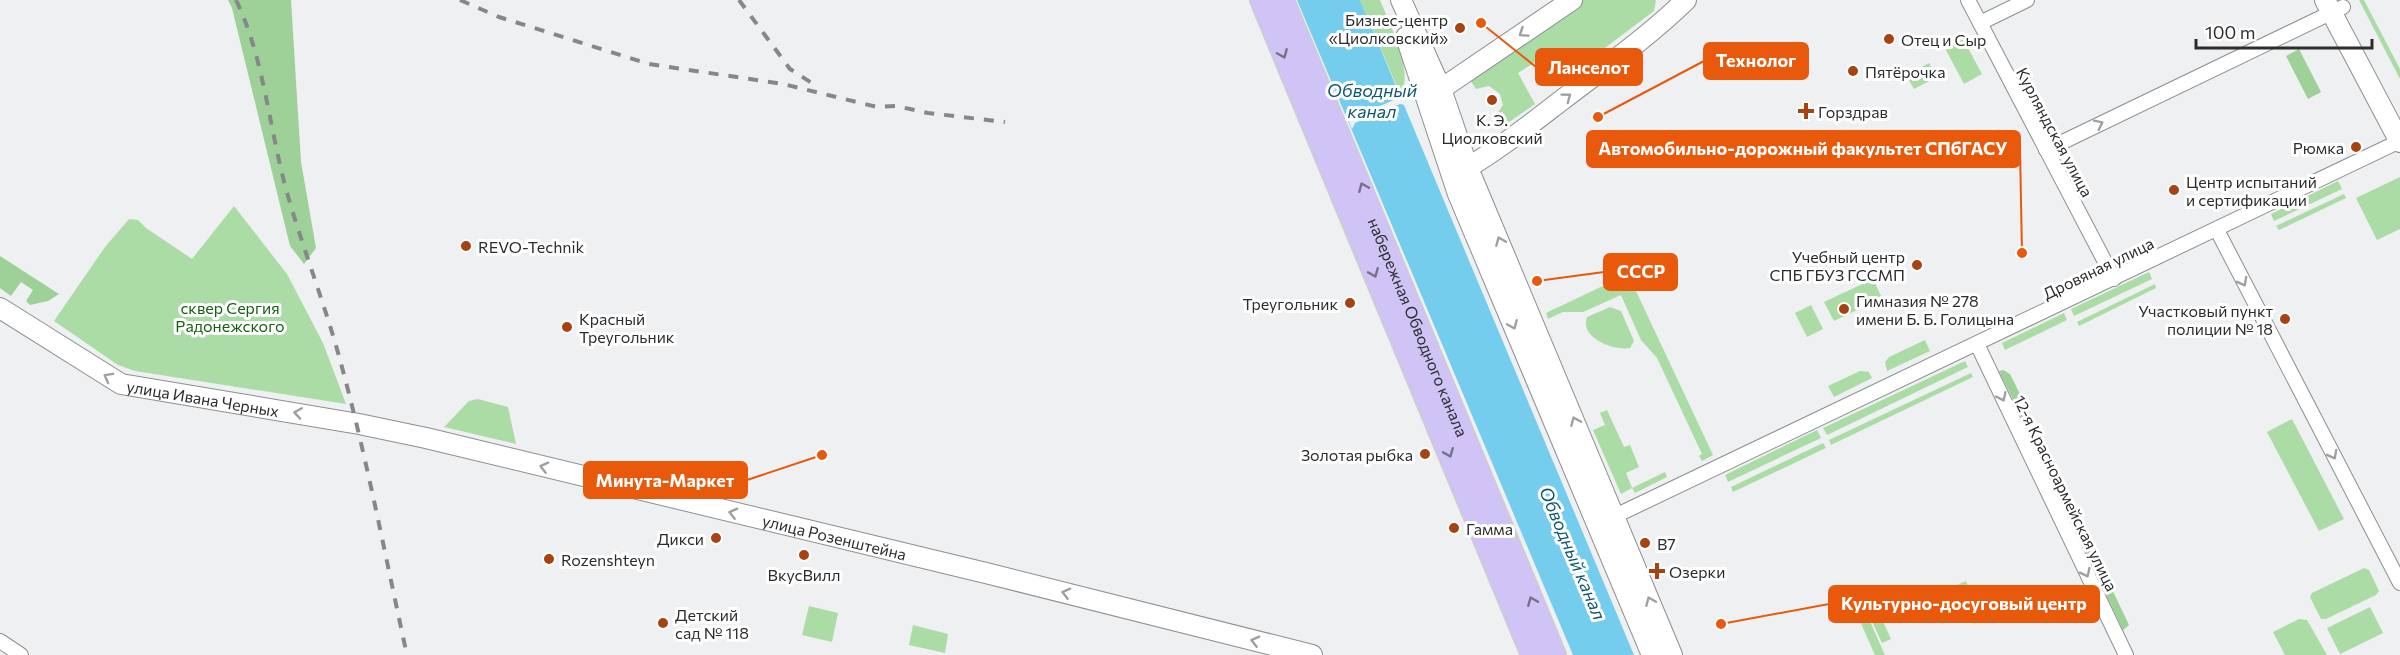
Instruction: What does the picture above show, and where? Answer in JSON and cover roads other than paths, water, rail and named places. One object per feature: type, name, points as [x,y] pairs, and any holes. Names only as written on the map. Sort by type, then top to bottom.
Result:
[{"type":"main road","name":"набережная Обводного канала","points":[[1261,0],[1532,655]]},
{"type":"main road","name":"набережная Обводного канала","points":[[1283,0],[1555,655]]},
{"type":"street","points":[[1395,0],[1433,92]]},
{"type":"street","points":[[1401,0],[1460,172],[1652,655]]},
{"type":"street","points":[[1433,92],[1572,0]]},
{"type":"street","points":[[1460,172],[1651,33],[1686,0]]},
{"type":"street","name":"Курляндская улица","points":[[1968,0],[2114,279]]},
{"type":"street","points":[[1980,23],[2027,0]]},
{"type":"street","points":[[2335,5],[2400,114]]},
{"type":"street","points":[[2335,5],[2400,141]]},
{"type":"street","points":[[2046,150],[2335,5]]},
{"type":"street","name":"Дровяная улица","points":[[1615,516],[2400,141]]},
{"type":"street","points":[[1460,172],[1615,516],[1672,655]]},
{"type":"street","points":[[2217,230],[2400,583]]},
{"type":"street","name":"улица Ивана Черных","points":[[3,315],[121,384],[356,423]]},
{"type":"street","name":"12-я Красноармейская улица","points":[[1977,344],[2126,655]]},
{"type":"street","name":"улица Розенштейна","points":[[356,423],[636,488],[1312,655]]},
{"type":"street","points":[[0,641],[21,655]]},
{"type":"water","name":"Обводный канал","points":[[1297,0],[1360,0],[1634,655],[1573,655]]},
{"type":"railway","points":[[236,0],[260,69],[286,189],[343,371],[369,477],[407,655]]},
{"type":"railway","points":[[460,0],[499,17],[649,64],[783,84],[877,107],[896,106],[928,113],[1005,122]]},
{"type":"railway","points":[[739,0],[790,69],[818,87]]},
{"type":"place","name":"Ланселот","points":[[1481,23]]},
{"type":"place","name":"Бизнес-центр «Циолковский»","points":[[1460,28]]},
{"type":"place","name":"Отец и Сыр","points":[[1889,39]]},
{"type":"place","name":"Пятёрочка","points":[[1853,71]]},
{"type":"place","name":"К. Э. Циолковский","points":[[1492,100]]},
{"type":"place","name":"Горздрав","points":[[1806,111]]},
{"type":"place","name":"Технолог","points":[[1598,117]]},
{"type":"place","name":"Рюмка","points":[[2356,147]]},
{"type":"place","name":"Центр испытаний и сертификации","points":[[2174,190]]},
{"type":"place","name":"REVO-Technik","points":[[466,246]]},
{"type":"place","name":"Автомобильно-дорожный факультет СПбГАСУ","points":[[2022,253]]},
{"type":"place","name":"Учебный центр СПБ ГБУЗ ГССМП","points":[[1917,265]]},
{"type":"place","name":"СССР","points":[[1537,281]]},
{"type":"place","name":"Треугольник","points":[[1350,303]]},
{"type":"place","name":"Гимназия № 278 имени Б. Б. Голицына","points":[[1844,309]]},
{"type":"place","name":"Участковый пункт полиции № 18","points":[[2285,319]]},
{"type":"place","name":"Красный Треугольник","points":[[567,327]]},
{"type":"place","name":"Золотая рыбка","points":[[1425,454]]},
{"type":"place","name":"Минута-Маркет","points":[[822,455]]},
{"type":"place","name":"Гамма","points":[[1454,528]]},
{"type":"place","name":"Дикси","points":[[716,538]]},
{"type":"place","name":"В7","points":[[1645,543]]},
{"type":"place","name":"ВкусВилл","points":[[804,555]]},
{"type":"place","name":"Rozenshteyn","points":[[549,559]]},
{"type":"place","name":"Озерки","points":[[1657,571]]},
{"type":"place","name":"Детский сад № 118","points":[[663,623]]},
{"type":"place","name":"Культурно-досуговый центр","points":[[1721,624]]},
{"type":"park label","name":"сквер Сергия Радонежского","points":[[230,316]]}]
